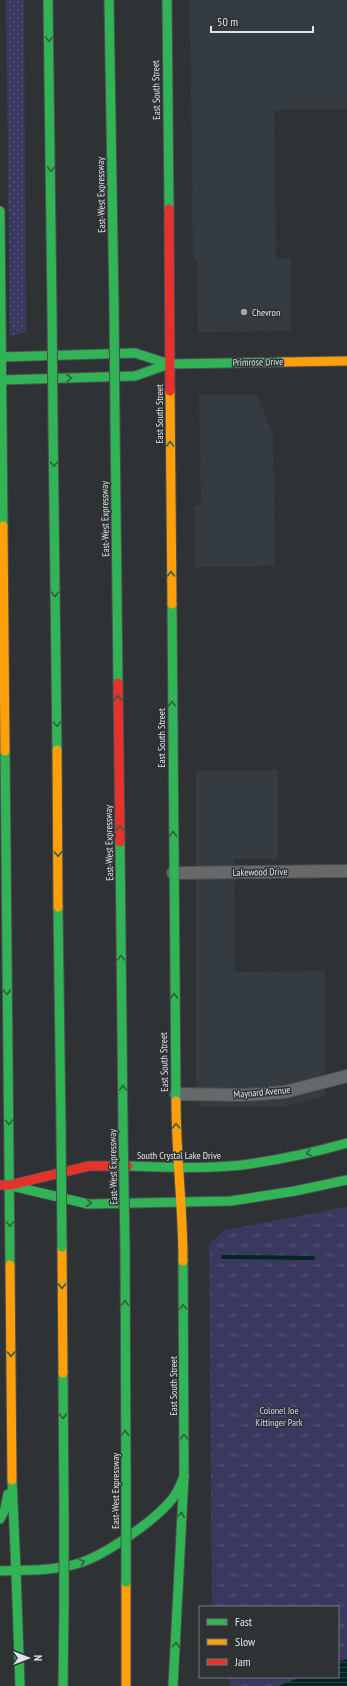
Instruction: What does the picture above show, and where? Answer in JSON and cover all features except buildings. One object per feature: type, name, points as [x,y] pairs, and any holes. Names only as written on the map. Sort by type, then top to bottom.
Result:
[{"type":"main road","points":[[48,0],[61,1127],[64,1686]]},
{"type":"main road","name":"East-West Expressway","points":[[108,0],[114,307],[125,1246],[126,1686]]},
{"type":"main road","name":"East South Street","points":[[167,0],[173,873],[177,1166],[182,1202],[184,1476],[180,1531],[178,1614],[173,1686]]},
{"type":"main road","points":[[0,211],[3,883],[10,1185],[12,1477],[20,1686]]},
{"type":"main road","name":"Primrose Drive","points":[[1,357],[134,353],[170,364]]},
{"type":"main road","name":"Primrose Drive","points":[[1,380],[134,376],[170,364],[347,361]]},
{"type":"main road","name":"South Crystal Lake Drive","points":[[0,1185],[10,1185],[89,1166],[208,1167],[257,1163],[304,1155],[347,1143]]},
{"type":"main road","name":"South Crystal Lake Drive","points":[[10,1185],[88,1204],[248,1199],[347,1180]]},
{"type":"main road","points":[[0,1571],[58,1568],[79,1563],[98,1556],[119,1543],[172,1500],[179,1491],[184,1476]]},
{"type":"main road","points":[[0,1519],[5,1509],[12,1477]]},
{"type":"street","name":"Lakewood Drive","points":[[173,873],[347,871]]},
{"type":"street","name":"Maynard Avenue","points":[[176,1094],[246,1095],[285,1092],[347,1076]]},
{"type":"shaded area","points":[[190,0],[347,0],[347,109],[274,110],[276,258],[291,259],[291,331],[198,332],[197,260],[193,260]]},
{"type":"shaded area","points":[[199,394],[257,394],[273,435],[275,566],[195,567],[195,506],[201,505]]},
{"type":"shaded area","points":[[278,770],[278,859],[234,859],[235,972],[325,971],[325,1096],[282,1107],[200,1107],[196,1081],[196,771]]},
{"type":"green space","points":[[6,0],[24,0],[26,332],[10,336]]},
{"type":"green space","name":"Colonel Joe Kittinger Park","points":[[347,1207],[347,1659],[339,1662],[339,1606],[212,1606],[209,1244],[225,1230]]},
{"type":"green space","points":[[228,1678],[299,1678],[279,1686],[231,1686]]},
{"type":"water","points":[[347,1659],[347,1686],[279,1686],[299,1678],[339,1678],[339,1662]]},
{"type":"waterway","points":[[223,1257],[313,1258]]},
{"type":"traffic: fast","points":[[48,0],[52,311]]},
{"type":"traffic: fast","points":[[109,0],[114,307]]},
{"type":"traffic: fast","points":[[167,0],[169,209]]},
{"type":"traffic: fast","points":[[0,211],[3,526]]},
{"type":"traffic: fast","points":[[114,307],[115,423]]},
{"type":"traffic: fast","points":[[52,311],[53,425]]},
{"type":"traffic: fast","points":[[2,357],[135,353],[169,364]]},
{"type":"traffic: fast","points":[[2,380],[135,376],[169,364],[284,362]]},
{"type":"traffic: fast","points":[[115,423],[118,683]]},
{"type":"traffic: fast","points":[[53,425],[57,750]]},
{"type":"traffic: fast","points":[[172,604],[176,1101]]},
{"type":"traffic: fast","points":[[5,751],[10,1265]]},
{"type":"traffic: fast","points":[[120,842],[123,1127]]},
{"type":"traffic: fast","points":[[58,907],[61,1127]]},
{"type":"traffic: fast","points":[[61,1127],[62,1247]]},
{"type":"traffic: fast","points":[[123,1127],[125,1246]]},
{"type":"traffic: fast","points":[[128,1166],[200,1167],[242,1165],[295,1156],[347,1143]]},
{"type":"traffic: fast","points":[[12,1186],[88,1204],[231,1201],[295,1191],[347,1180]]},
{"type":"traffic: fast","points":[[125,1246],[126,1472]]},
{"type":"traffic: fast","points":[[0,1571],[57,1568],[76,1564],[100,1554],[128,1537],[154,1517],[173,1498],[181,1485],[184,1476],[183,1261]]},
{"type":"traffic: fast","points":[[63,1373],[64,1517]]},
{"type":"traffic: fast","points":[[126,1472],[126,1582]]},
{"type":"traffic: fast","points":[[173,1686],[184,1476]]},
{"type":"traffic: fast","points":[[12,1480],[16,1571]]},
{"type":"traffic: fast","points":[[0,1519],[5,1509],[8,1494]]},
{"type":"traffic: fast","points":[[64,1517],[64,1605]]},
{"type":"traffic: fast","points":[[16,1571],[20,1686]]},
{"type":"traffic: fast","points":[[63,1686],[64,1605]]},
{"type":"traffic: slow","points":[[284,362],[347,361]]},
{"type":"traffic: slow","points":[[170,391],[172,604]]},
{"type":"traffic: slow","points":[[3,526],[5,751]]},
{"type":"traffic: slow","points":[[57,750],[58,907]]},
{"type":"traffic: slow","points":[[176,1101],[183,1261]]},
{"type":"traffic: slow","points":[[62,1247],[63,1373]]},
{"type":"traffic: slow","points":[[10,1265],[12,1480]]},
{"type":"traffic: slow","points":[[126,1582],[126,1686]]},
{"type":"traffic: jam","points":[[169,209],[170,391]]},
{"type":"traffic: jam","points":[[118,683],[120,842]]},
{"type":"traffic: jam","points":[[0,1185],[10,1185],[89,1166],[128,1166]]},
{"type":"place","name":"Chevron","points":[[244,312]]}]
